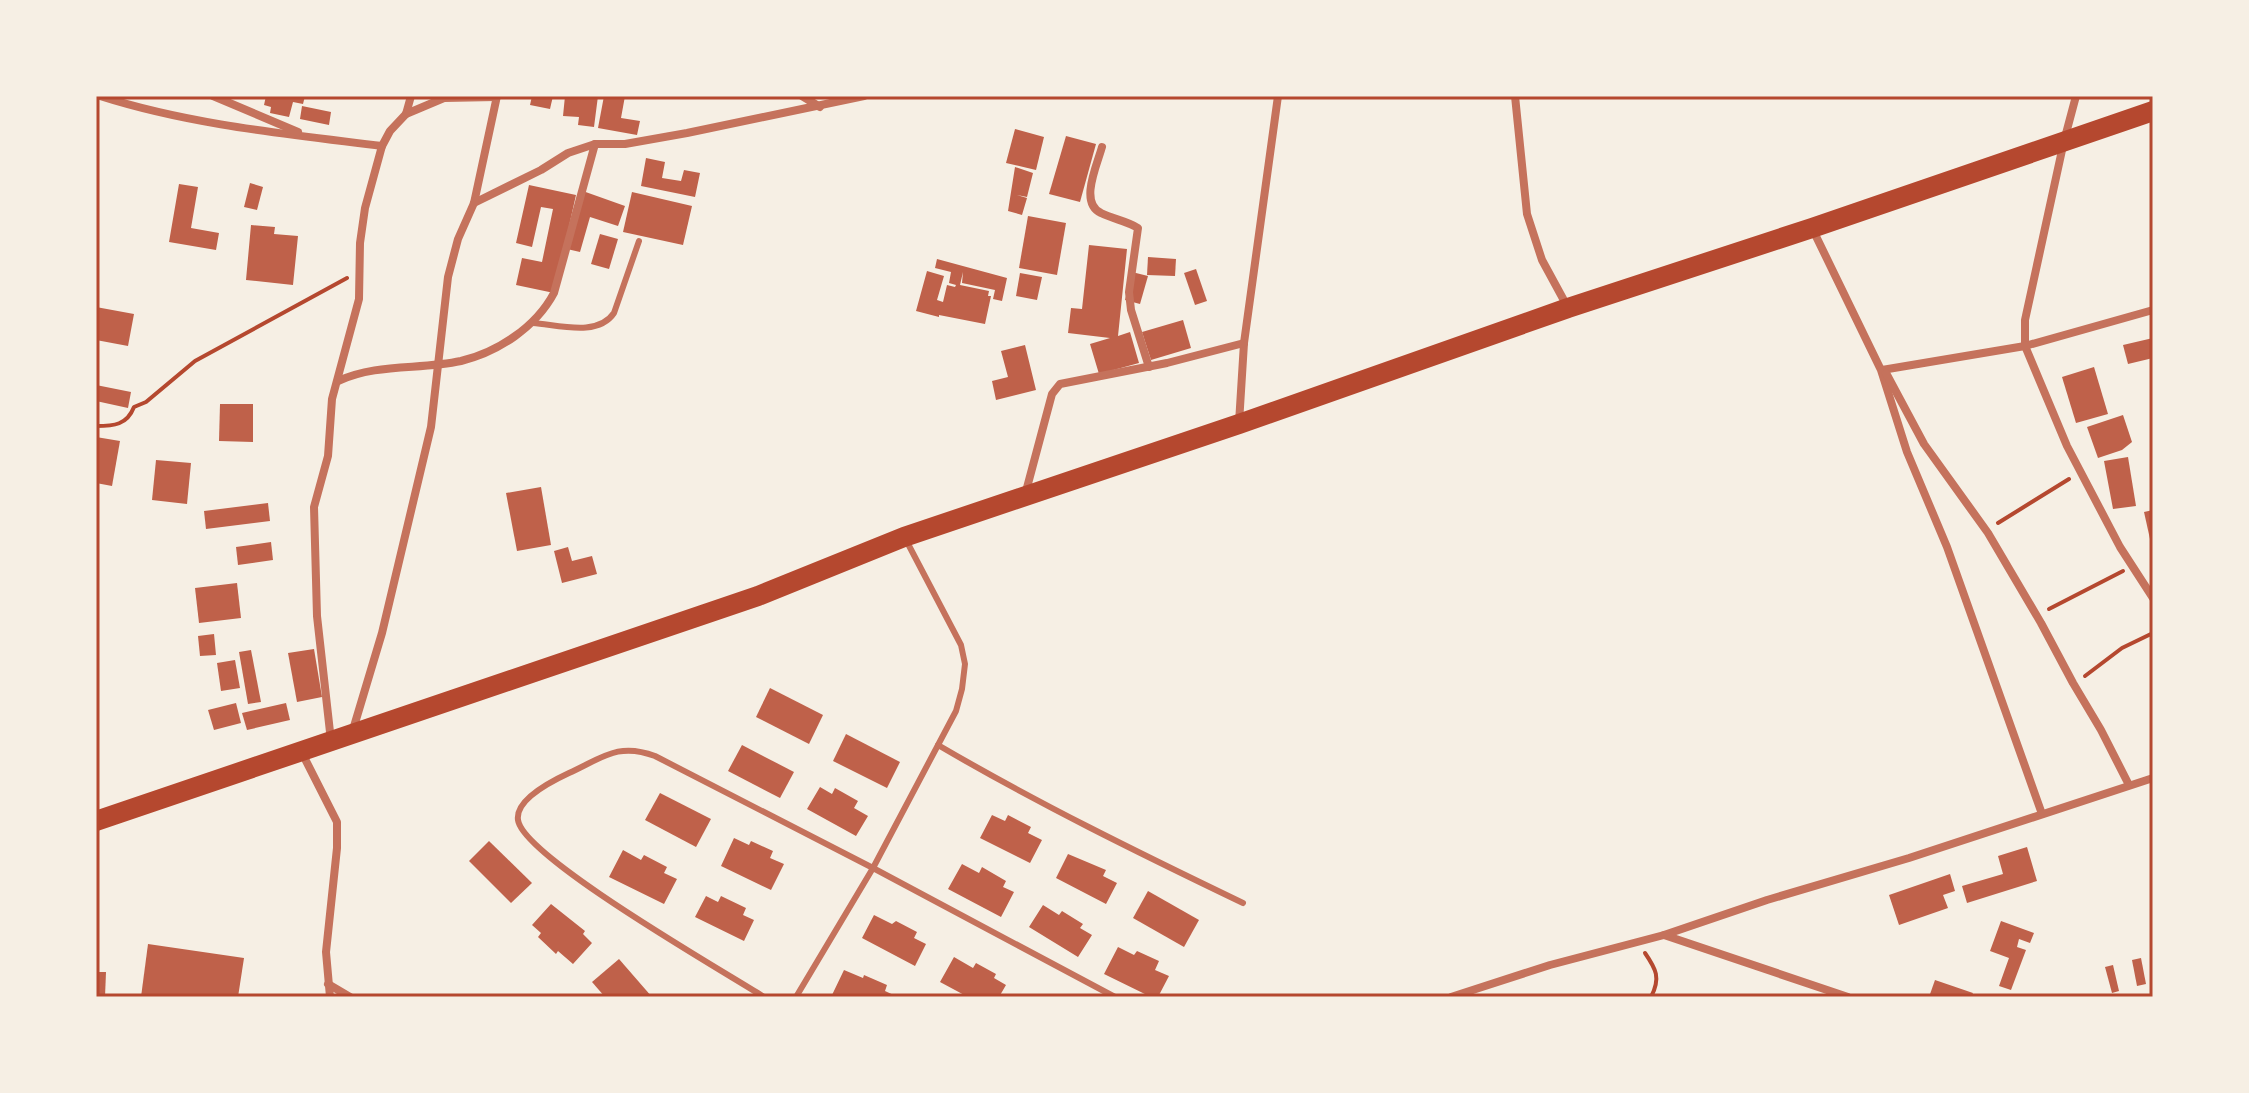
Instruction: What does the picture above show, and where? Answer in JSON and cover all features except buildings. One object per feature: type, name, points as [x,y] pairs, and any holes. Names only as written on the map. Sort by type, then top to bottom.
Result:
[{"type":"main road","points":[[96,821],[758,596],[904,537],[1025,495],[2153,111]]},
{"type":"street","points":[[100,96],[141,109],[216,124],[382,146]]},
{"type":"street","points":[[213,96],[306,136]]},
{"type":"street","points":[[406,114],[411,96]]},
{"type":"street","points":[[331,742],[317,616],[314,507],[328,456],[332,399],[359,299],[360,243],[365,208],[382,146],[390,131],[406,114],[444,98],[496,96],[474,203],[458,239],[448,277],[431,427],[382,633],[351,735]]},
{"type":"street","points":[[802,96],[820,107]]},
{"type":"street","points":[[474,203],[568,153],[595,144],[625,144],[864,96]]},
{"type":"street","points":[[1239,424],[1244,343],[1278,96]]},
{"type":"street","points":[[1515,96],[1527,214],[1542,260],[1568,308]]},
{"type":"street","points":[[2076,96],[2025,320],[2025,346],[2080,472],[2153,598]]},
{"type":"street","points":[[338,381],[375,369],[459,361],[482,353],[533,323],[545,312],[554,293],[595,144]]},
{"type":"street","points":[[1102,147],[1090,197],[1092,207],[1135,225],[1139,230],[1129,292],[1131,310],[1149,367]]},
{"type":"street","points":[[1812,228],[1924,444],[1986,531],[2037,616],[2129,785]]},
{"type":"street","points":[[1883,369],[2025,346],[2153,310]]},
{"type":"street","points":[[1025,495],[1052,394],[1060,384],[1149,367],[1244,343]]},
{"type":"street","points":[[1883,369],[1907,452],[1947,547],[2042,814]]},
{"type":"street","points":[[302,753],[337,822],[326,952],[330,997]]},
{"type":"street","points":[[1451,997],[1550,965],[1664,935],[2153,778]]},
{"type":"street","points":[[1664,935],[1848,997]]},
{"type":"street","points":[[328,984],[350,997]]},
{"type":"lane","points":[[533,323],[590,328],[609,320],[639,241]]},
{"type":"lane","points":[[796,997],[873,868],[956,711],[962,689],[965,664],[961,645],[904,537]]},
{"type":"lane","points":[[938,745],[1117,843],[1243,903]]},
{"type":"lane","points":[[764,997],[595,891],[545,853],[521,829],[518,815],[521,808],[550,782],[608,753],[637,749],[873,868],[1115,997]]},
{"type":"path","points":[[96,426],[115,426],[130,418],[134,407],[146,402],[195,361],[360,270]]},
{"type":"path","points":[[1986,531],[2080,472]]},
{"type":"path","points":[[2037,616],[2132,566]]},
{"type":"path","points":[[2073,683],[2122,648],[2153,633]]},
{"type":"path","points":[[1638,942],[1658,975],[1651,997]]}]
